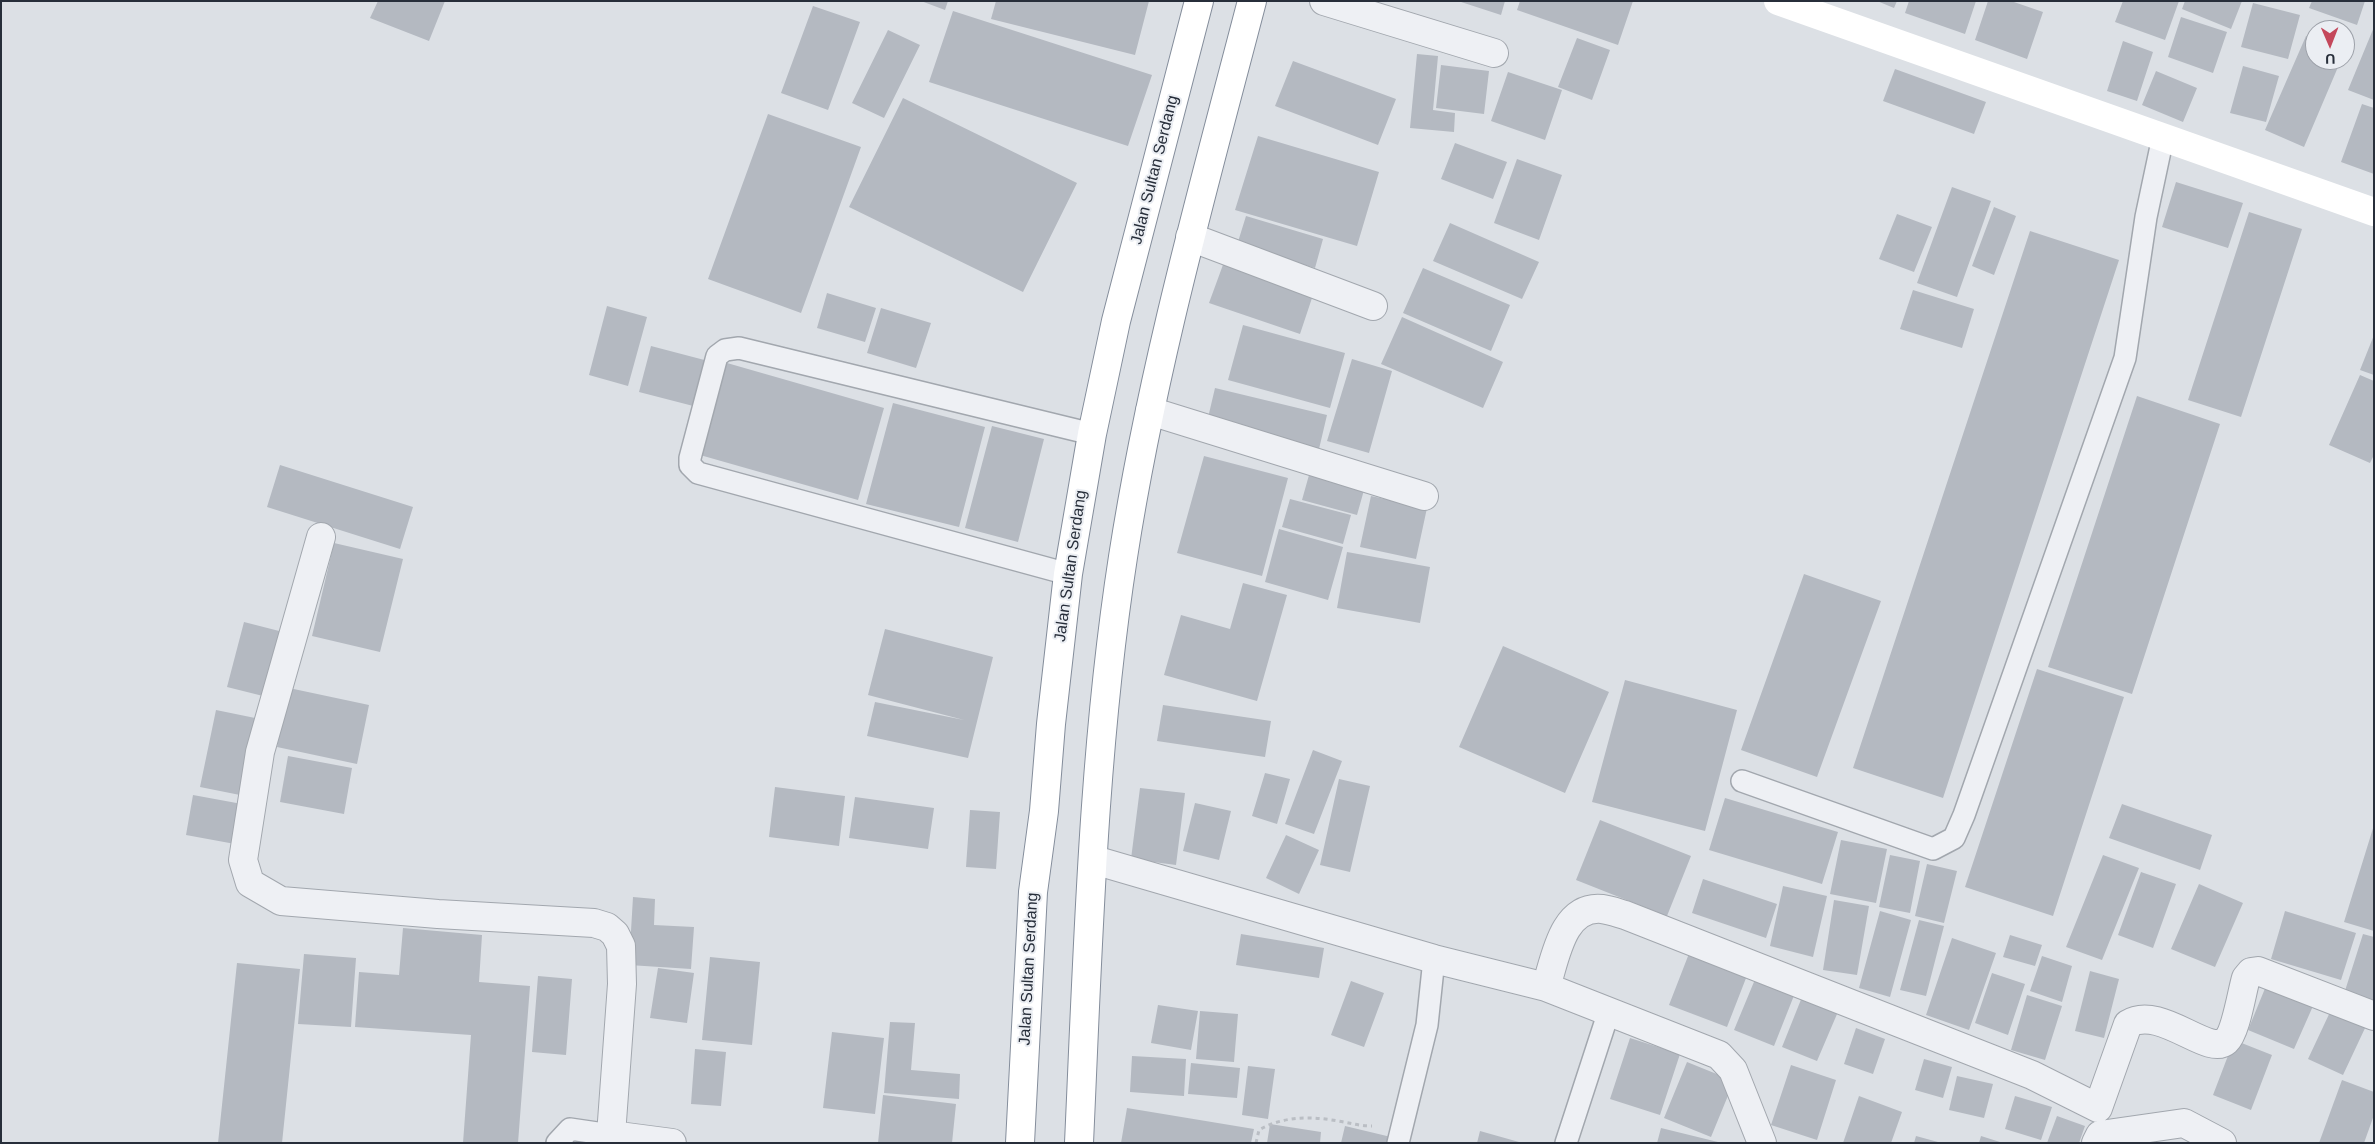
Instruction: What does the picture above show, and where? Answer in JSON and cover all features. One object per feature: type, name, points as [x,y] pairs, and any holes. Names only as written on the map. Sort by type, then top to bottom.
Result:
[{"type":"main road","name":"Jalan Sultan Serdang","points":[[1020,1143],[1033,892],[1044,811],[1052,715],[1068,574],[1092,434],[1116,321],[1199,1]]},
{"type":"main road","points":[[1079,1143],[1098,771],[1116,609],[1150,411],[1190,237],[1252,1]]},
{"type":"main road","points":[[1778,1],[2374,211]]},
{"type":"street","points":[[1324,1],[1494,53]]},
{"type":"street","points":[[1190,237],[1373,306]]},
{"type":"street","points":[[1150,411],[1424,496]]},
{"type":"street","points":[[321,537],[260,752],[244,860],[250,883],[281,901],[438,914],[594,922],[607,927],[616,934],[621,946],[622,984],[613,1078],[611,1135],[672,1143]]},
{"type":"street","points":[[1094,860],[1434,959],[1546,988],[1719,1055],[1733,1070],[1762,1143]]},
{"type":"street","points":[[1546,988],[1564,930],[1580,915],[1601,909],[1625,915],[2032,1075],[2098,1108]]},
{"type":"street","points":[[2222,1143],[2184,1123],[2098,1139],[2098,1108],[2128,1024],[2140,1018],[2151,1018],[2205,1042],[2221,1043],[2226,1040],[2232,1027],[2246,978],[2251,972],[2258,972],[2374,1016]]},
{"type":"lane","points":[[1742,780],[1933,849],[1954,838],[1964,815],[2124,358],[2144,226],[2163,136]]},
{"type":"lane","points":[[1068,574],[698,473],[690,465],[690,458],[716,356],[725,350],[739,348],[1092,434]]},
{"type":"lane","points":[[1399,1137],[1426,1025],[1434,959]]},
{"type":"lane","points":[[1566,1143],[1609,1011]]},
{"type":"lane","points":[[557,1143],[570,1129],[611,1135]]},
{"type":"path","points":[[1256,1143],[1259,1130],[1273,1122],[1316,1118],[1361,1126],[1381,1127],[1399,1137]]},
{"type":"building","points":[[378,1],[445,1],[429,41],[370,18]]},
{"type":"building","points":[[921,1],[948,1],[945,10]]},
{"type":"building","points":[[996,1],[1149,1],[1135,55],[991,19]]},
{"type":"building","points":[[1458,1],[1505,1],[1501,15]]},
{"type":"building","points":[[1520,1],[1633,1],[1618,45],[1517,10]]},
{"type":"building","points":[[1877,1],[1897,1],[1894,8]]},
{"type":"building","points":[[1909,1],[1976,1],[1965,34],[1905,13]]},
{"type":"building","points":[[1988,1],[2011,1],[2043,12],[2027,59],[1975,40]]},
{"type":"building","points":[[2123,1],[2179,1],[2165,40],[2115,22]]},
{"type":"building","points":[[2185,1],[2242,1],[2231,29],[2182,9]]},
{"type":"building","points":[[2312,1],[2365,1],[2357,25],[2355,24],[2355,20],[2343,20],[2309,8]]},
{"type":"building","points":[[2253,3],[2300,15],[2288,59],[2241,47]]},
{"type":"building","points":[[813,6],[860,22],[828,110],[781,93]]},
{"type":"building","points":[[953,11],[1152,75],[1128,146],[929,82]]},
{"type":"building","points":[[2181,17],[2227,32],[2213,73],[2168,57]]},
{"type":"building","points":[[2374,27],[2374,100],[2348,90]]},
{"type":"building","points":[[888,30],[920,45],[884,118],[852,103]]},
{"type":"building","points":[[1577,38],[1610,50],[1592,100],[1558,87]]},
{"type":"building","points":[[2305,38],[2305,70],[2337,70],[2304,147],[2265,130]]},
{"type":"building","points":[[2123,41],[2153,52],[2137,101],[2107,91]]},
{"type":"building","points":[[1417,54],[1438,56],[1433,110],[1455,113],[1454,132],[1410,128]]},
{"type":"building","points":[[1293,61],[1396,99],[1378,145],[1275,106]]},
{"type":"building","points":[[1441,65],[1489,71],[1484,114],[1436,108]]},
{"type":"building","points":[[2243,66],[2279,76],[2266,122],[2230,113]]},
{"type":"building","points":[[1895,69],[1986,102],[1974,134],[1883,101]]},
{"type":"building","points":[[2156,71],[2197,88],[2183,122],[2142,105]]},
{"type":"building","points":[[1508,72],[1562,90],[1545,140],[1491,121]]},
{"type":"building","points":[[903,98],[1077,183],[1023,292],[849,207]]},
{"type":"building","points":[[2362,104],[2374,108],[2374,174],[2341,162]]},
{"type":"building","points":[[768,114],[861,147],[801,313],[708,279]]},
{"type":"building","points":[[1258,136],[1379,172],[1357,246],[1235,210]]},
{"type":"building","points":[[1455,143],[1507,162],[1493,199],[1441,179]]},
{"type":"building","points":[[1517,159],[1562,175],[1539,240],[1494,223]]},
{"type":"building","points":[[2176,182],[2243,203],[2228,248],[2162,227]]},
{"type":"building","points":[[1952,187],[1991,201],[1957,297],[1917,283]]},
{"type":"building","points":[[1994,207],[2016,216],[1994,275],[1972,266]]},
{"type":"building","points":[[2249,212],[2302,229],[2241,417],[2188,400]]},
{"type":"building","points":[[1897,214],[1932,227],[1914,272],[1879,259]]},
{"type":"building","points":[[1246,216],[1323,239],[1315,268],[1237,245]]},
{"type":"building","points":[[1450,223],[1539,262],[1522,299],[1433,261]]},
{"type":"building","points":[[2030,231],[2119,260],[1943,798],[1853,768]]},
{"type":"building","points":[[1224,262],[1314,292],[1300,334],[1209,303]]},
{"type":"building","points":[[1423,268],[1510,305],[1491,351],[1403,313]]},
{"type":"building","points":[[1913,290],[1974,309],[1962,348],[1900,329]]},
{"type":"building","points":[[827,293],[876,308],[865,342],[817,328]]},
{"type":"building","points":[[607,306],[647,317],[628,386],[589,375]]},
{"type":"building","points":[[881,308],[931,323],[916,368],[867,353]]},
{"type":"building","points":[[1402,317],[1503,362],[1483,408],[1381,364]]},
{"type":"building","points":[[1243,325],[1345,353],[1330,408],[1228,380]]},
{"type":"building","points":[[2374,335],[2374,375],[2360,370]]},
{"type":"building","points":[[651,346],[712,362],[701,408],[639,392]]},
{"type":"building","points":[[1352,359],[1392,371],[1369,453],[1327,441]]},
{"type":"building","points":[[720,361],[884,408],[858,500],[693,453]]},
{"type":"building","points":[[2360,375],[2374,381],[2374,455],[2370,463],[2329,445]]},
{"type":"building","points":[[1215,388],[1327,415],[1319,449],[1207,422]]},
{"type":"building","points":[[2137,396],[2220,424],[2132,694],[2048,667]]},
{"type":"building","points":[[893,403],[985,427],[959,527],[866,504]]},
{"type":"building","points":[[992,426],[1044,439],[1018,542],[965,528]]},
{"type":"building","points":[[1204,456],[1288,478],[1262,576],[1177,553]]},
{"type":"building","points":[[280,465],[413,507],[400,549],[267,507]]},
{"type":"building","points":[[1309,475],[1364,490],[1357,515],[1302,500]]},
{"type":"building","points":[[1371,496],[1427,508],[1416,559],[1360,547]]},
{"type":"building","points":[[1290,499],[1351,515],[1343,544],[1282,527]]},
{"type":"building","points":[[1279,529],[1343,547],[1328,600],[1265,582]]},
{"type":"building","points":[[334,543],[403,559],[380,652],[312,636]]},
{"type":"building","points":[[1347,552],[1430,567],[1420,623],[1337,608]]},
{"type":"building","points":[[1804,574],[1881,601],[1817,777],[1741,750]]},
{"type":"building","points":[[1243,583],[1287,595],[1257,701],[1164,675],[1181,615],[1230,629]]},
{"type":"building","points":[[244,622],[287,633],[271,698],[227,687]]},
{"type":"building","points":[[885,629],[993,657],[968,758],[867,736],[875,702],[964,720],[868,695]]},
{"type":"building","points":[[1503,646],[1609,692],[1565,793],[1459,747]]},
{"type":"building","points":[[2037,669],[2124,697],[2053,916],[1965,887]]},
{"type":"building","points":[[1625,680],[1737,710],[1705,831],[1592,802]]},
{"type":"building","points":[[289,688],[369,705],[357,764],[277,747]]},
{"type":"building","points":[[1163,705],[1271,721],[1265,757],[1157,741]]},
{"type":"building","points":[[216,710],[260,719],[245,796],[200,787]]},
{"type":"building","points":[[1313,750],[1342,761],[1314,834],[1285,824]]},
{"type":"building","points":[[288,756],[352,768],[344,814],[280,802]]},
{"type":"building","points":[[1265,773],[1290,779],[1277,824],[1252,816]]},
{"type":"building","points":[[1339,779],[1370,786],[1350,872],[1320,865]]},
{"type":"building","points":[[775,787],[845,796],[839,846],[769,837]]},
{"type":"building","points":[[1140,788],[1185,793],[1176,865],[1131,859]]},
{"type":"building","points":[[193,795],[242,804],[235,844],[186,835]]},
{"type":"building","points":[[855,797],[934,808],[928,849],[849,838]]},
{"type":"building","points":[[1725,798],[1838,832],[1822,884],[1709,850]]},
{"type":"building","points":[[1195,803],[1231,811],[1219,860],[1183,851]]},
{"type":"building","points":[[2122,804],[2212,835],[2200,870],[2109,838]]},
{"type":"building","points":[[970,810],[1000,812],[996,869],[966,867]]},
{"type":"building","points":[[1600,820],[1691,856],[1667,916],[1576,880]]},
{"type":"building","points":[[2374,825],[2374,931],[2344,922]]},
{"type":"building","points":[[1286,835],[1319,850],[1299,894],[1266,878]]},
{"type":"building","points":[[1841,840],[1887,849],[1876,903],[1830,894]]},
{"type":"building","points":[[1890,855],[1920,861],[1910,913],[1879,907]]},
{"type":"building","points":[[2103,855],[2139,868],[2102,960],[2066,947]]},
{"type":"building","points":[[1927,864],[1957,871],[1944,923],[1915,916]]},
{"type":"building","points":[[2141,872],[2176,884],[2153,948],[2118,935]]},
{"type":"building","points":[[1703,879],[1777,904],[1766,938],[1692,913]]},
{"type":"building","points":[[2199,884],[2243,903],[2215,967],[2171,949]]},
{"type":"building","points":[[1783,886],[1827,896],[1813,957],[1770,946]]},
{"type":"building","points":[[633,897],[655,899],[654,925],[694,927],[691,969],[629,965]]},
{"type":"building","points":[[1834,900],[1869,906],[1857,975],[1823,970]]},
{"type":"building","points":[[1880,911],[1911,920],[1890,997],[1859,988]]},
{"type":"building","points":[[2285,911],[2356,933],[2341,980],[2271,959]]},
{"type":"building","points":[[1919,920],[1944,926],[1926,996],[1900,990]]},
{"type":"building","points":[[403,928],[482,935],[479,982],[530,986],[518,1143],[463,1143],[471,1035],[355,1027],[359,972],[399,975]]},
{"type":"building","points":[[1241,934],[1324,948],[1319,978],[1236,965]]},
{"type":"building","points":[[2363,934],[2374,937],[2374,1003],[2344,994]]},
{"type":"building","points":[[2010,935],[2042,945],[2035,966],[2003,957]]},
{"type":"building","points":[[1952,938],[1996,953],[1969,1030],[1926,1015]]},
{"type":"building","points":[[1690,951],[1748,973],[1727,1027],[1669,1005]]},
{"type":"building","points":[[304,954],[356,958],[351,1027],[298,1024]]},
{"type":"building","points":[[2042,956],[2072,966],[2062,1002],[2030,991]]},
{"type":"building","points":[[710,957],[760,962],[752,1045],[702,1040]]},
{"type":"building","points":[[237,963],[300,969],[282,1143],[218,1143]]},
{"type":"building","points":[[658,968],[694,973],[687,1023],[650,1018]]},
{"type":"building","points":[[2090,971],[2119,979],[2104,1038],[2075,1031]]},
{"type":"building","points":[[1992,973],[2025,984],[2008,1035],[1975,1023]]},
{"type":"building","points":[[538,976],[572,979],[566,1055],[532,1052]]},
{"type":"building","points":[[1756,977],[1795,993],[1774,1046],[1734,1030]]},
{"type":"building","points":[[1351,981],[1384,993],[1364,1047],[1331,1035]]},
{"type":"building","points":[[2266,986],[2313,1006],[2294,1049],[2248,1030]]},
{"type":"building","points":[[1804,992],[1840,1007],[1817,1061],[1782,1047]]},
{"type":"building","points":[[2027,995],[2062,1006],[2045,1060],[2011,1050]]},
{"type":"building","points":[[1158,1005],[1198,1011],[1191,1050],[1151,1043]]},
{"type":"building","points":[[2331,1010],[2366,1026],[2343,1075],[2308,1059]]},
{"type":"building","points":[[1200,1011],[1238,1014],[1234,1062],[1196,1059]]},
{"type":"building","points":[[890,1022],[915,1023],[911,1070],[960,1074],[959,1099],[884,1093]]},
{"type":"building","points":[[1856,1028],[1885,1039],[1873,1074],[1844,1064]]},
{"type":"building","points":[[832,1032],[884,1038],[875,1114],[823,1108]]},
{"type":"building","points":[[1630,1038],[1680,1054],[1660,1115],[1610,1099]]},
{"type":"building","points":[[2234,1040],[2272,1055],[2251,1110],[2213,1095]]},
{"type":"building","points":[[695,1049],[726,1052],[721,1106],[691,1104]]},
{"type":"building","points":[[1132,1056],[1186,1059],[1184,1096],[1130,1092]]},
{"type":"building","points":[[1924,1059],[1952,1067],[1943,1098],[1915,1090]]},
{"type":"building","points":[[1687,1062],[1734,1081],[1711,1137],[1664,1118]]},
{"type":"building","points":[[1191,1063],[1240,1068],[1237,1098],[1188,1094]]},
{"type":"building","points":[[1791,1065],[1836,1080],[1817,1140],[1771,1125]]},
{"type":"building","points":[[1248,1066],[1275,1069],[1268,1119],[1242,1115]]},
{"type":"building","points":[[1957,1076],[1993,1084],[1984,1118],[1949,1110]]},
{"type":"building","points":[[2342,1080],[2374,1092],[2374,1115],[2364,1143],[2319,1143]]},
{"type":"building","points":[[883,1095],[956,1104],[952,1143],[878,1143]]},
{"type":"building","points":[[1859,1096],[1902,1112],[1891,1143],[1843,1143]]},
{"type":"building","points":[[2015,1096],[2052,1107],[2041,1140],[2005,1129]]},
{"type":"building","points":[[1127,1108],[1254,1129],[1251,1143],[1121,1143]]},
{"type":"building","points":[[2057,1116],[2085,1126],[2079,1143],[2047,1143]]},
{"type":"building","points":[[1270,1124],[1321,1132],[1320,1143],[1267,1143]]},
{"type":"building","points":[[1345,1126],[1391,1137],[1389,1143],[1341,1143]]},
{"type":"building","points":[[1661,1128],[1718,1142],[1718,1143],[1657,1143]]},
{"type":"building","points":[[1480,1131],[1519,1142],[1477,1143]]},
{"type":"building","points":[[1916,1136],[1938,1142],[1938,1143],[1914,1143]]},
{"type":"building","points":[[1981,1136],[2000,1142],[2000,1143],[1979,1143]]}]
